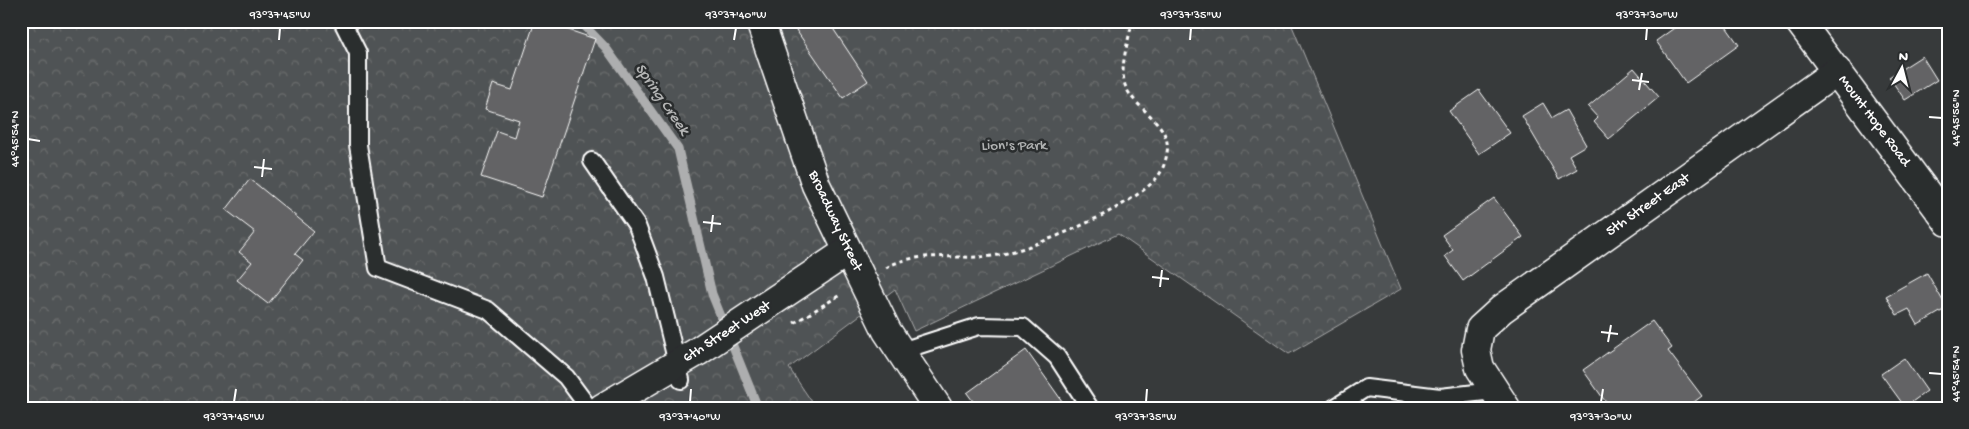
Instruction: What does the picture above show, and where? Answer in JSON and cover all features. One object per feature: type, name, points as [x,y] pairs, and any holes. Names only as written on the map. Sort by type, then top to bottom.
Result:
[{"type":"street","name":"Broadway Street","points":[[760,21],[816,185],[888,331],[938,408]]},
{"type":"street","name":"Mount Hope Road","points":[[1799,21],[1948,222]]},
{"type":"street","name":"5th Street East","points":[[1500,399],[1480,368],[1476,350],[1480,329],[1502,309],[1837,71]]},
{"type":"street","name":"6th Street West","points":[[602,408],[679,372],[848,251]]},
{"type":"lane","points":[[342,21],[358,53],[358,145],[378,268],[488,310],[566,377],[589,408]]},
{"type":"lane","points":[[592,161],[637,226],[656,277],[679,372]]},
{"type":"lane","points":[[901,351],[979,326],[1023,327],[1057,357],[1090,408]]},
{"type":"lane","points":[[1334,408],[1366,388],[1440,397],[1500,399]]},
{"type":"path","points":[[788,327],[893,264],[915,258],[998,255],[1026,247],[1112,210],[1147,186],[1159,174],[1167,155],[1167,144],[1156,121],[1131,97],[1125,85],[1124,62],[1132,21]]},
{"type":"green space","name":"Lion's Park","points":[[21,21],[1290,21],[1401,289],[1289,354],[1118,234],[914,331],[895,289],[789,368],[816,408],[21,408]]},
{"type":"building","points":[[535,21],[542,21],[595,39],[542,197],[481,177],[497,131],[514,137],[519,120],[485,109],[493,84],[512,90]]},
{"type":"building","points":[[808,21],[828,21],[868,81],[843,98],[796,30]]},
{"type":"building","points":[[1684,21],[1722,21],[1739,45],[1686,83],[1656,41]]},
{"type":"building","points":[[1922,56],[1937,80],[1905,100],[1889,77]]},
{"type":"building","points":[[1634,68],[1659,97],[1609,139],[1594,122],[1598,118],[1588,107]]},
{"type":"building","points":[[1479,90],[1510,133],[1479,154],[1449,111]]},
{"type":"building","points":[[1543,103],[1552,118],[1566,110],[1586,145],[1569,155],[1577,169],[1559,179],[1522,116]]},
{"type":"building","points":[[250,179],[314,231],[295,254],[303,260],[268,304],[237,280],[252,262],[239,252],[255,232],[226,210]]},
{"type":"building","points":[[1494,198],[1523,237],[1463,281],[1445,256],[1453,250],[1442,235]]},
{"type":"building","points":[[1927,273],[1947,308],[1918,325],[1909,309],[1897,315],[1886,296]]},
{"type":"building","points":[[1652,321],[1672,348],[1668,351],[1702,396],[1686,408],[1610,408],[1583,370]]},
{"type":"building","points":[[1026,350],[1067,408],[978,408],[967,393]]},
{"type":"building","points":[[1904,358],[1927,391],[1905,407],[1881,374]]},
{"type":"waterway","name":"Spring Creek","points":[[580,21],[606,48],[678,149],[712,294],[758,408]]}]
